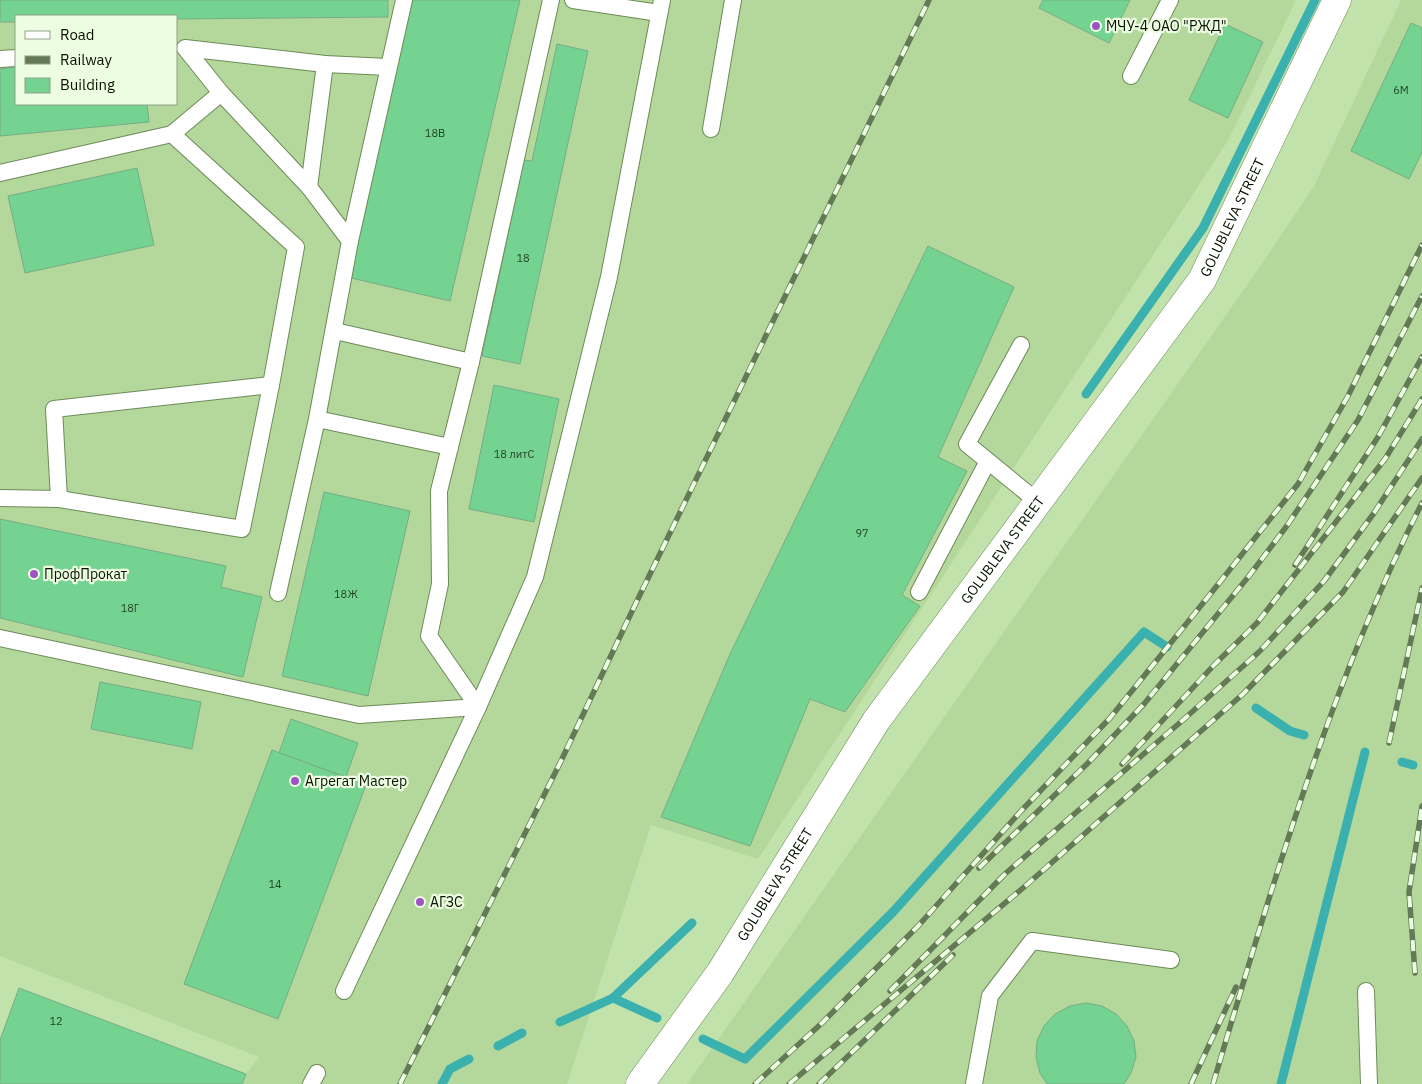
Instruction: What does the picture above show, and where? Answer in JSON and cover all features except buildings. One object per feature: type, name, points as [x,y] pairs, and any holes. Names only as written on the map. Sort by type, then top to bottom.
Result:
[{"type":"street","name":"GOLUBLEVA STREET","points":[[640,1084],[720,973],[876,720],[1202,280],[1337,0]]},
{"type":"lane","points":[[278,593],[335,331],[350,241],[404,0]]},
{"type":"lane","points":[[478,707],[429,636],[440,584],[439,491],[471,362],[551,0]]},
{"type":"lane","points":[[344,991],[478,707],[535,577],[609,277],[661,7],[572,0]]},
{"type":"lane","points":[[712,129],[733,0]]},
{"type":"lane","points":[[1131,76],[1170,0]]},
{"type":"lane","points":[[180,48],[325,64],[388,66]]},
{"type":"lane","points":[[180,48],[309,187],[350,241]]},
{"type":"lane","points":[[0,59],[15,58]]},
{"type":"lane","points":[[309,187],[325,64]]},
{"type":"lane","points":[[0,173],[172,134],[221,93]]},
{"type":"lane","points":[[0,498],[59,499],[242,529],[272,385],[296,247],[172,134]]},
{"type":"lane","points":[[335,331],[471,362]]},
{"type":"lane","points":[[1021,345],[967,444],[1038,502]]},
{"type":"lane","points":[[59,499],[54,409],[272,385]]},
{"type":"lane","points":[[317,419],[450,447]]},
{"type":"lane","points":[[918,592],[988,461]]},
{"type":"lane","points":[[0,638],[359,715],[478,707]]},
{"type":"lane","points":[[974,1084],[990,996],[1032,941],[1171,960]]},
{"type":"lane","points":[[1366,991],[1369,1084]]},
{"type":"shaded area","points":[[0,0],[1296,0],[1229,139],[758,859],[651,825],[567,1084],[242,1084],[246,1074],[259,1057],[0,956]]},
{"type":"shaded area","points":[[1401,0],[1422,0],[1422,1084],[687,1084],[1261,265],[1314,186]]},
{"type":"waterway","points":[[1086,394],[1203,228],[1315,0]]},
{"type":"waterway","points":[[703,1039],[745,1059],[893,912],[1144,632],[1167,647]]},
{"type":"waterway","points":[[1256,708],[1290,731],[1304,735]]},
{"type":"waterway","points":[[1281,1084],[1365,752]]},
{"type":"waterway","points":[[1402,762],[1413,765]]},
{"type":"waterway","points":[[560,1022],[613,998],[692,923]]},
{"type":"waterway","points":[[613,998],[657,1018]]},
{"type":"waterway","points":[[498,1046],[522,1033]]},
{"type":"waterway","points":[[442,1084],[450,1069],[469,1059]]},
{"type":"railway","points":[[400,1084],[561,761],[929,0]]},
{"type":"railway","points":[[755,1084],[822,1023],[919,925],[1022,810],[1110,718],[1298,484],[1348,396],[1422,245]]},
{"type":"railway","points":[[979,868],[1088,763],[1144,704],[1249,576],[1286,527],[1358,420],[1422,296]]},
{"type":"railway","points":[[1295,565],[1378,437],[1422,357]]},
{"type":"railway","points":[[1122,764],[1215,664],[1257,623],[1385,459],[1422,399]]},
{"type":"railway","points":[[890,991],[1006,873],[1260,651],[1324,581],[1374,513],[1422,439]]},
{"type":"railway","points":[[789,1084],[1023,888],[1243,694],[1343,592],[1422,478]]},
{"type":"railway","points":[[1213,1084],[1257,936],[1331,716],[1358,644],[1422,503]]},
{"type":"railway","points":[[1389,743],[1422,588]]},
{"type":"railway","points":[[1415,973],[1409,892],[1422,806]]},
{"type":"railway","points":[[819,1084],[953,955]]},
{"type":"railway","points":[[1191,1084],[1236,987]]},
{"type":"place","name":"МЧУ-4 ОАО \"РЖД\"","points":[[1096,26]]},
{"type":"place","name":"ПрофПрокат","points":[[34,574]]},
{"type":"place","name":"Агрегат Мастер","points":[[295,781]]},
{"type":"place","name":"АГЗС","points":[[420,902]]}]
